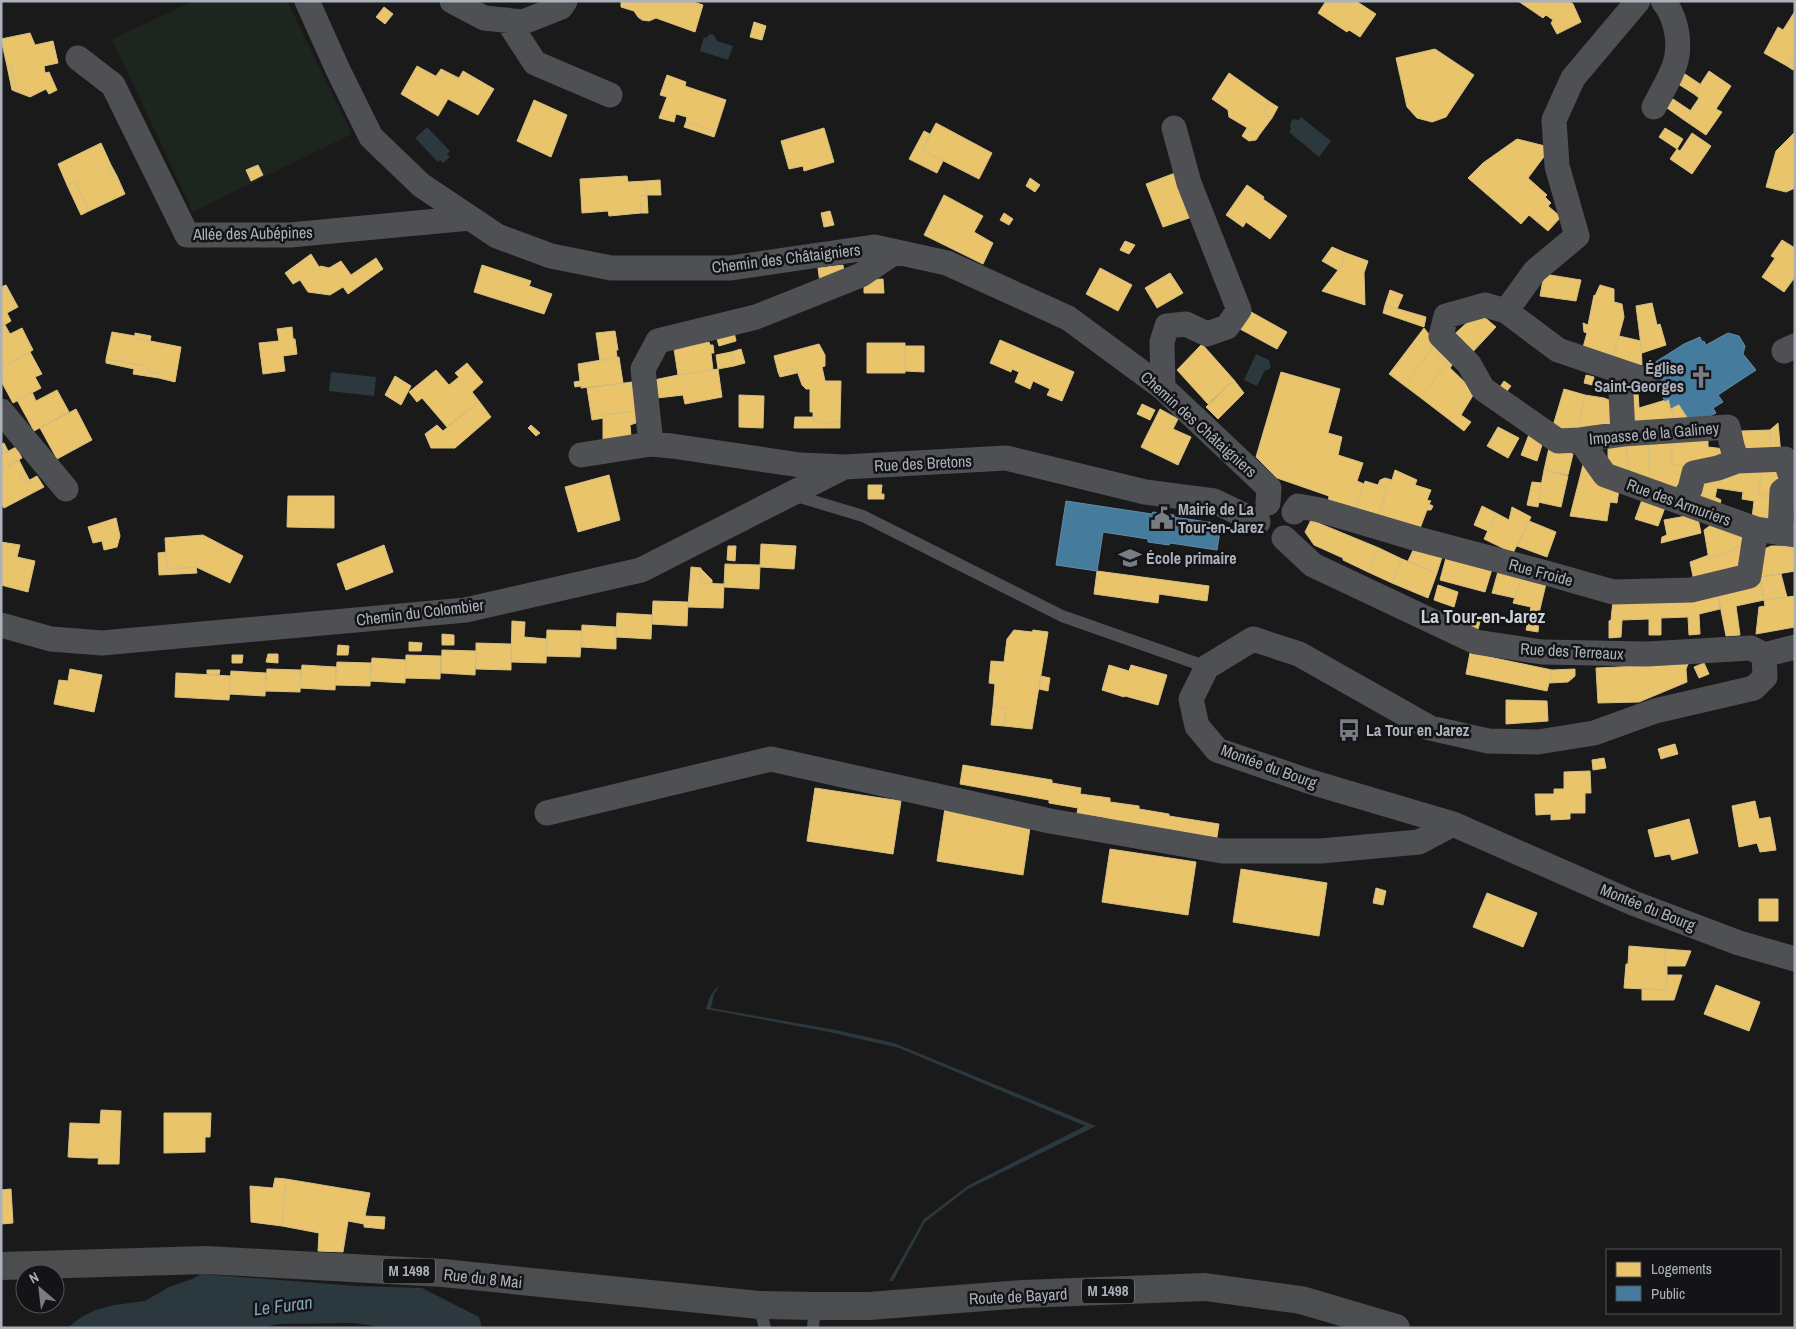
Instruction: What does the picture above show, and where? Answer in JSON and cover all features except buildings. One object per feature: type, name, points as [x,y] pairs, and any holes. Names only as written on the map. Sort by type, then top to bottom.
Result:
[{"type":"main road","name":"Rue du 8 Mai","points":[[1,1266],[216,1260],[443,1273],[762,1317],[814,1317]]},
{"type":"main road","name":"Route de Bayard","points":[[814,1317],[869,1306],[1023,1294],[1205,1287],[1301,1300],[1396,1328]]},
{"type":"street","name":"Chemin des Châtaigniers","points":[[307,1],[371,137],[421,185],[497,236],[551,256],[611,268],[731,268],[874,247],[947,263],[1068,318],[1163,388],[1269,488],[1263,512]]},
{"type":"street","points":[[452,1],[484,18],[523,22],[561,7],[565,1]]},
{"type":"street","points":[[1638,1],[1573,78],[1554,120],[1557,166],[1577,236],[1535,272],[1506,311],[1558,350],[1649,381]]},
{"type":"street","points":[[1654,107],[1675,64],[1678,35],[1663,1]]},
{"type":"street","points":[[506,20],[536,63],[610,95]]},
{"type":"street","name":"Allée des Aubépines","points":[[78,58],[112,85],[187,235],[290,235],[470,218]]},
{"type":"street","points":[[1163,388],[1162,342],[1166,326],[1186,324],[1207,334],[1227,327],[1238,310],[1190,184],[1174,128]]},
{"type":"street","points":[[652,444],[643,369],[658,341],[756,317],[861,275],[895,252]]},
{"type":"street","name":"Impasse de la Galiney","points":[[1506,311],[1485,305],[1446,316],[1441,336],[1469,364],[1483,389],[1558,441],[1623,434],[1728,427],[1737,461]]},
{"type":"street","points":[[1620,372],[1623,434]]},
{"type":"street","points":[[1,411],[66,489]]},
{"type":"street","name":"Rue des Armuriers","points":[[1580,440],[1605,475],[1756,529],[1788,534]]},
{"type":"street","name":"Rue des Bretons","points":[[581,455],[652,444],[800,465],[844,467],[1006,458],[1145,492],[1214,501],[1263,512]]},
{"type":"street","points":[[1681,502],[1690,489],[1694,473],[1718,468],[1737,461],[1786,459],[1793,483],[1782,491],[1788,534]]},
{"type":"street","name":"Chemin du Colombier","points":[[1,625],[51,639],[102,644],[466,610],[641,570],[844,467]]},
{"type":"street","points":[[1278,501],[1288,505],[1294,512],[1294,528],[1284,538],[1272,539],[1262,532],[1263,512],[1278,501]]},
{"type":"street","name":"Rue Froide","points":[[1294,512],[1298,506],[1320,510],[1418,540],[1612,592],[1691,590],[1749,576],[1756,529]]},
{"type":"street","name":"Rue des Terreaux","points":[[1284,538],[1313,565],[1476,642],[1542,652],[1647,654],[1751,648],[1764,655],[1795,647]]},
{"type":"street","points":[[1207,667],[1253,639],[1299,654],[1430,728],[1488,741],[1538,742],[1594,733],[1656,711],[1754,688],[1765,677],[1764,655]]},
{"type":"street","name":"Montée du Bourg","points":[[1207,667],[1191,699],[1197,726],[1217,750],[1311,782],[1453,824],[1633,903],[1739,943],[1795,958]]},
{"type":"street","points":[[547,813],[771,759],[1050,821],[1222,851],[1321,851],[1419,842],[1453,824]]},
{"type":"lane","points":[[791,494],[863,516],[1062,616],[1207,667]]},
{"type":"shaded area","points":[[194,1],[287,1],[352,134],[193,212],[112,39]]},
{"type":"water","points":[[710,34],[714,35],[717,41],[733,46],[728,60],[700,51],[704,37],[706,38]]},
{"type":"water","points":[[1301,117],[1331,141],[1319,157],[1289,132],[1291,121],[1294,119],[1299,120]]},
{"type":"water","points":[[427,127],[450,151],[447,154],[450,157],[443,163],[440,160],[438,162],[415,138]]},
{"type":"water","points":[[1256,354],[1269,360],[1271,367],[1265,370],[1257,386],[1244,380]]},
{"type":"water","points":[[331,372],[376,377],[374,396],[329,391]]},
{"type":"water","points":[[720,985],[714,994],[711,1008],[836,1030],[894,1043],[1096,1126],[968,1189],[925,1222],[893,1281],[889,1281],[924,1219],[969,1185],[1085,1126],[899,1048],[829,1032],[706,1009],[714,990]]},
{"type":"water","name":"Le Furan","points":[[201,1274],[356,1286],[422,1288],[479,1317],[482,1328],[387,1328],[354,1323],[279,1324],[259,1328],[67,1328],[83,1316],[96,1310],[114,1305],[145,1301],[169,1287]]},
{"type":"place","name":"Église Saint-Georges","points":[[1701,377]]},
{"type":"place","name":"Mairie de La Tour-en-Jarez","points":[[1162,518]]},
{"type":"place","name":"École primaire","points":[[1130,558]]},
{"type":"place","name":"La Tour en Jarez","points":[[1349,730]]},
{"type":"district","name":"La Tour-en-Jarez","points":[[1483,616]]}]
